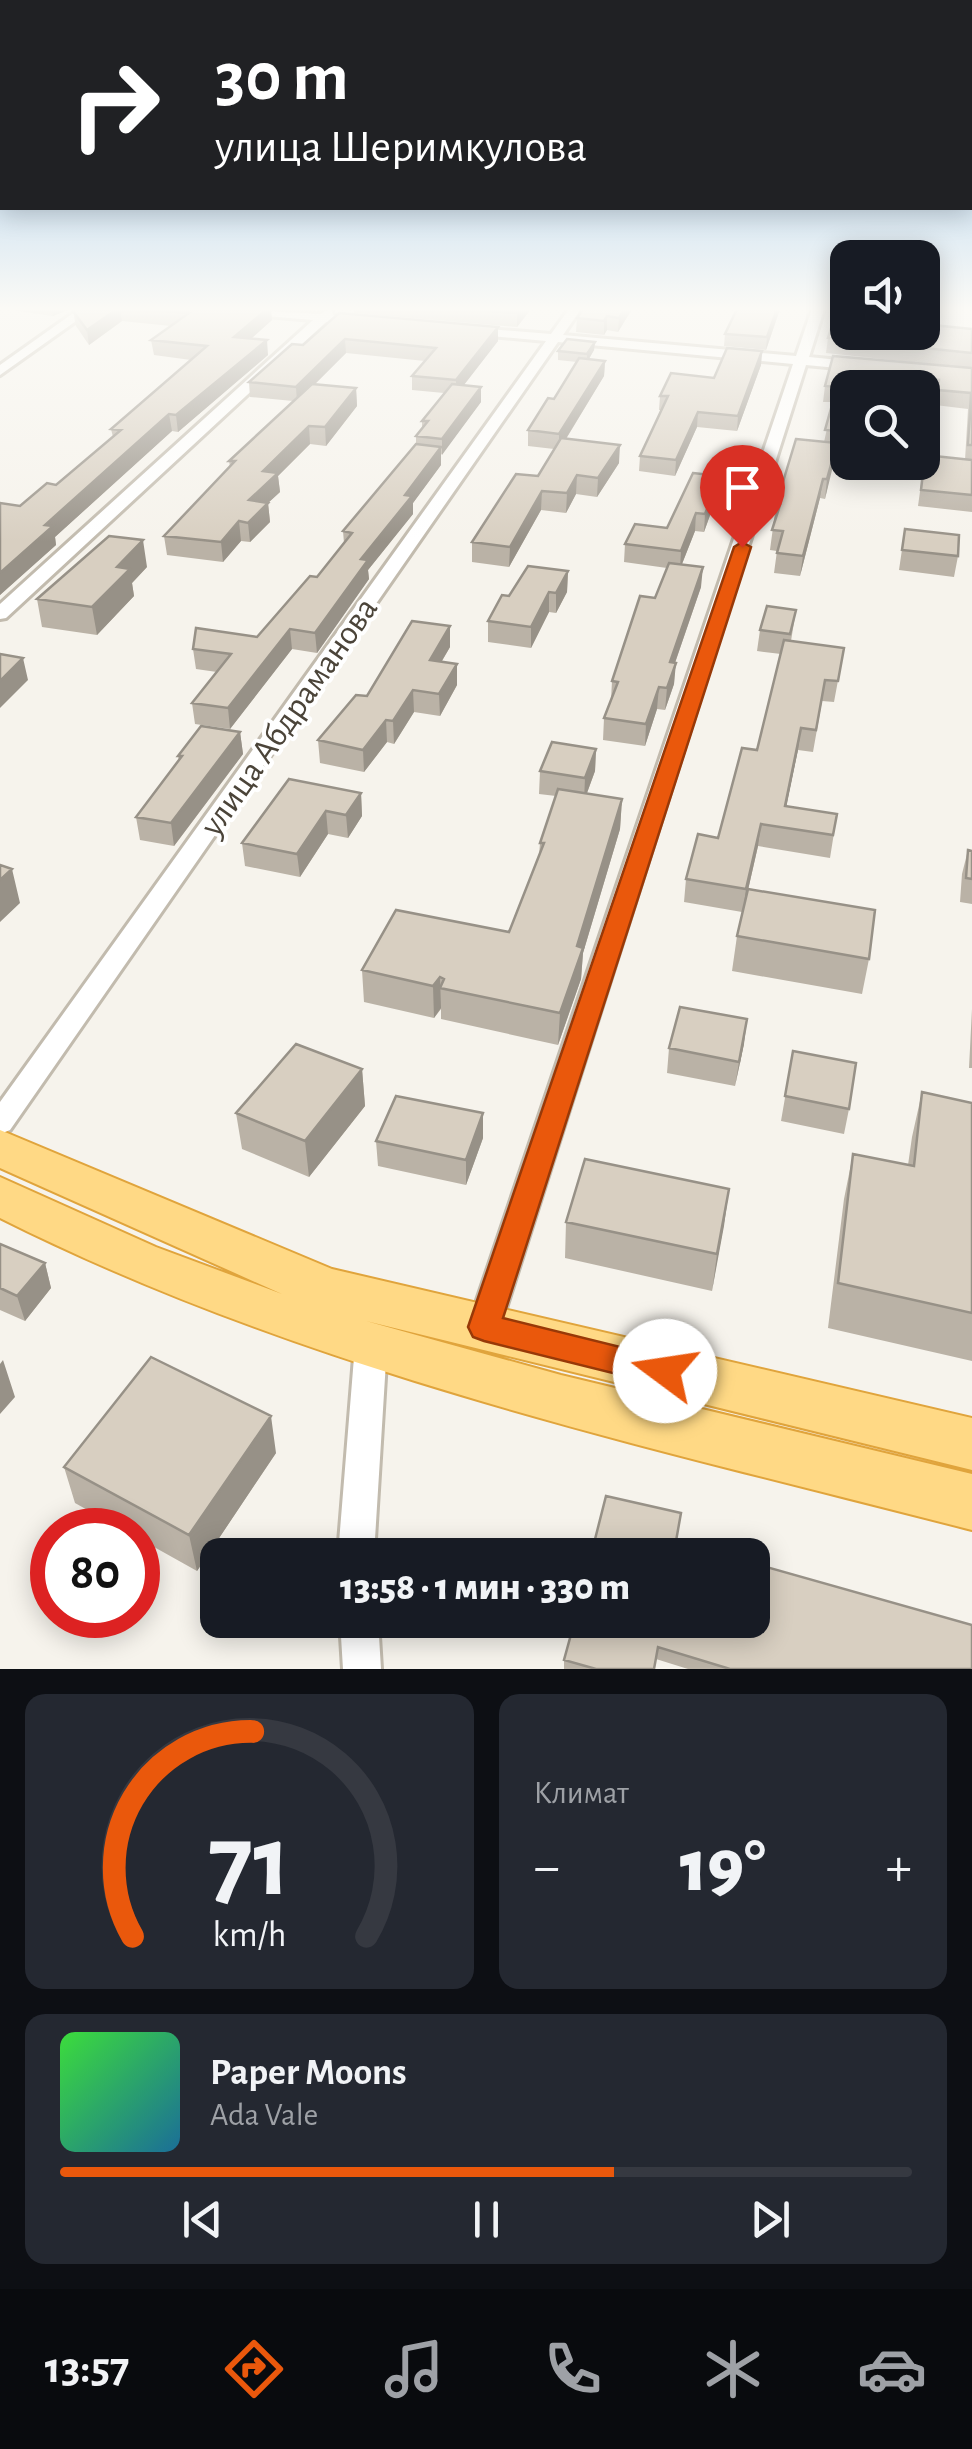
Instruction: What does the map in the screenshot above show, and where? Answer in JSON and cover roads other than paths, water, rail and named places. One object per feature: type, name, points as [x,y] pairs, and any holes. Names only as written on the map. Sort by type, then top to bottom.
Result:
[{"type":"highway","points":[[0,1148],[324,1288],[972,1444]]},
{"type":"highway","points":[[0,1196],[158,1270],[371,1345],[558,1398],[972,1502]]},
{"type":"street","points":[[0,614],[247,387]]},
{"type":"street","name":"улица Абдраманова","points":[[0,1123],[521,387]]},
{"type":"street","points":[[484,1327],[795,387]]},
{"type":"street","points":[[357,1538],[371,1345]]},
{"type":"street","points":[[360,1638],[362,1669]]}]
